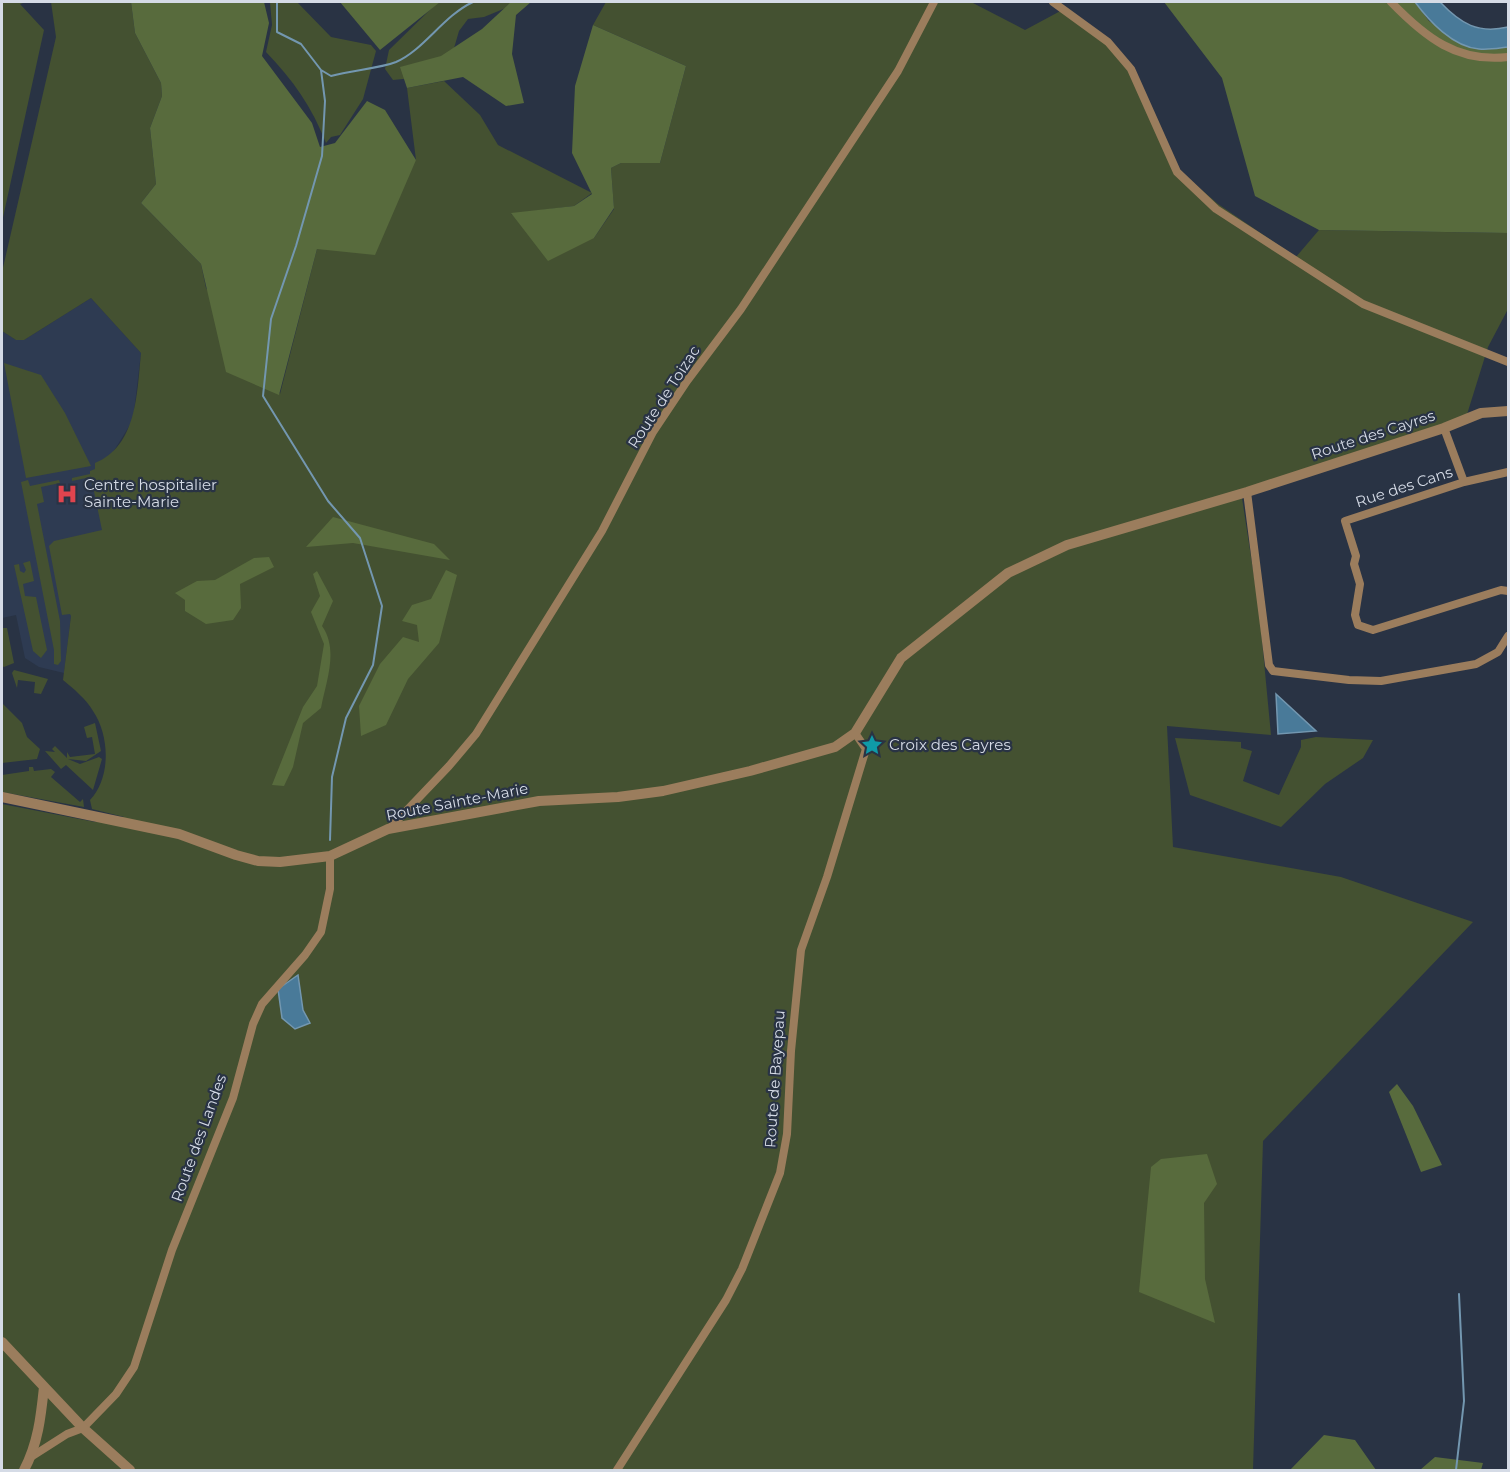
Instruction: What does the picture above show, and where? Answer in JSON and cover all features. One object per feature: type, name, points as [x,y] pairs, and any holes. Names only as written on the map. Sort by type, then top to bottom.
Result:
[{"type":"street","name":"Route de Toizac","points":[[388,829],[449,766],[476,734],[602,531],[653,432],[687,381],[741,309],[898,71],[934,2]]},
{"type":"street","points":[[1053,2],[1108,42],[1131,69],[1177,172],[1216,209],[1295,258],[1337,290],[1383,314],[1479,348],[1509,362]]},
{"type":"street","points":[[1391,2],[1419,29],[1457,53],[1475,58],[1509,57]]},
{"type":"street","name":"Route des Cayres","points":[[855,733],[901,658],[1008,573],[1067,545],[1247,492],[1444,428],[1481,413],[1508,409]]},
{"type":"street","name":"Rue des Cans","points":[[1444,428],[1464,482],[1346,520],[1356,556],[1354,564],[1360,584],[1355,615],[1358,625],[1373,630],[1501,590],[1509,591]]},
{"type":"street","points":[[1464,482],[1509,472]]},
{"type":"street","points":[[1247,492],[1269,665],[1273,671],[1349,680],[1381,681],[1476,664],[1498,652],[1509,636]]},
{"type":"street","name":"Route Sainte-Marie","points":[[2,797],[178,834],[258,861],[280,862],[330,856],[388,829],[539,801],[618,797],[663,791],[750,771],[835,747],[855,733]]},
{"type":"street","name":"Route de Bayepau","points":[[617,1470],[726,1300],[742,1269],[780,1173],[787,1134],[791,1051],[801,950],[827,877],[866,749],[855,733]]},
{"type":"street","name":"Route des Landes","points":[[83,1428],[116,1394],[134,1367],[172,1250],[233,1098],[253,1024],[262,1004],[305,955],[321,932],[330,889],[330,856]]},
{"type":"street","points":[[2,1342],[83,1428],[130,1470]]},
{"type":"street","points":[[24,1470],[31,1457],[41,1419],[44,1387]]},
{"type":"street","points":[[31,1457],[67,1434],[83,1428]]},
{"type":"shaded area","points":[[1415,2],[1440,2],[1455,16],[1479,28],[1508,27],[1508,47],[1479,49],[1460,43],[1442,32]]},
{"type":"shaded area","name":"Centre hospitalier Sainte-Marie","points":[[91,298],[141,353],[133,420],[110,457],[183,579],[55,549],[71,616],[64,673],[39,667],[25,658],[16,615],[2,618],[2,331],[16,340],[24,340]]},
{"type":"shaded area","points":[[1276,694],[1316,731],[1278,734]]},
{"type":"shaded area","points":[[298,975],[303,1010],[310,1023],[295,1029],[282,1018],[278,989]]},
{"type":"green space","points":[[2,2],[26,2],[20,4],[44,30],[2,222]]},
{"type":"green space","points":[[51,2],[131,2],[135,33],[161,83],[162,96],[150,128],[156,184],[141,203],[201,264],[206,288],[280,394],[317,249],[416,160],[407,88],[444,81],[480,115],[498,145],[592,193],[574,206],[511,214],[594,238],[614,209],[611,168],[621,163],[660,163],[686,66],[593,25],[606,2],[971,2],[1025,30],[1066,8],[1114,47],[1134,73],[1180,171],[1218,204],[1296,257],[1319,230],[1508,233],[1508,309],[1488,347],[1464,424],[1242,498],[1259,609],[1271,735],[1167,726],[1173,847],[1341,877],[1473,922],[1263,1141],[1253,1470],[2,1470],[2,804],[95,822],[124,817],[92,809],[90,800],[97,791],[105,769],[105,744],[99,721],[90,707],[80,694],[63,680],[71,616],[70,614],[62,615],[49,546],[54,541],[102,530],[91,477],[72,481],[72,478],[90,474],[90,471],[95,469],[95,463],[109,455],[127,431],[136,401],[141,353],[91,298],[24,340],[16,340],[2,331],[2,272],[56,37]]},
{"type":"green space","points":[[131,2],[264,2],[269,23],[262,56],[312,123],[320,147],[335,143],[367,101],[385,110],[416,160],[375,255],[317,249],[279,395],[226,372],[201,264],[141,203],[156,184],[150,128],[162,96],[161,83],[135,33]]},
{"type":"green space","points":[[270,2],[297,2],[331,37],[371,45],[376,51],[363,99],[340,135],[331,137],[326,143],[301,94],[266,52],[272,25]]},
{"type":"green space","points":[[340,2],[440,2],[380,50]]},
{"type":"green space","points":[[438,2],[520,2],[484,17],[468,19],[459,31],[452,55],[413,78],[393,80],[385,69],[389,50]]},
{"type":"green space","points":[[511,2],[531,2],[516,15],[512,54],[524,103],[506,106],[463,77],[407,88],[400,67],[441,56],[482,29]]},
{"type":"green space","points":[[1164,2],[1415,2],[1429,21],[1479,49],[1508,47],[1508,233],[1319,230],[1255,196],[1222,78]]},
{"type":"green space","points":[[593,25],[686,66],[660,163],[621,163],[611,168],[614,208],[594,238],[548,261],[511,213],[574,206],[592,194],[572,153],[575,86]]},
{"type":"green space","points":[[4,363],[41,375],[65,413],[91,466],[26,478]]},
{"type":"green space","points":[[28,480],[30,486],[59,480],[60,483],[41,487],[44,502],[37,504],[60,621],[61,661],[58,665],[54,664],[54,650],[21,482]]},
{"type":"green space","points":[[333,517],[434,544],[450,560],[353,543],[306,547]]},
{"type":"green space","points":[[269,557],[274,567],[240,584],[241,608],[233,620],[206,624],[185,611],[185,600],[175,593],[197,581],[215,580],[254,558]]},
{"type":"green space","points":[[30,561],[34,581],[23,584],[25,596],[36,597],[47,650],[41,658],[33,651],[14,565],[19,564],[20,571],[24,573],[26,570],[23,563]]},
{"type":"green space","points":[[446,570],[457,575],[439,643],[408,679],[386,725],[361,736],[359,706],[380,664],[403,637],[419,642],[417,625],[402,621],[412,605],[431,599]]},
{"type":"green space","points":[[317,571],[333,601],[322,626],[330,645],[328,677],[321,708],[303,723],[293,767],[284,786],[272,785],[303,707],[317,686],[324,644],[311,612],[320,596],[313,574]]},
{"type":"green space","points":[[2,628],[7,628],[14,663],[4,667],[2,666]]},
{"type":"green space","points":[[14,670],[48,679],[41,694],[34,693],[35,682],[18,680],[17,688],[12,673]]},
{"type":"green space","points":[[2,703],[22,723],[27,737],[40,749],[37,759],[2,763]]},
{"type":"green space","points":[[95,723],[101,751],[86,761],[68,759],[80,764],[99,757],[102,759],[93,790],[66,765],[61,769],[45,751],[55,752],[52,749],[55,746],[67,758],[67,752],[70,757],[95,754],[92,737],[87,738],[84,727]]},
{"type":"green space","points":[[1316,737],[1373,740],[1363,758],[1325,784],[1281,827],[1190,795],[1175,738],[1241,742],[1241,748],[1252,751],[1243,781],[1279,795],[1301,747],[1301,740]]},
{"type":"green space","points":[[29,767],[33,767],[34,771],[51,769],[55,772],[51,777],[80,802],[83,799],[84,807],[2,792],[2,775],[29,771]]},
{"type":"green space","points":[[1397,1084],[1413,1106],[1442,1165],[1421,1172],[1389,1092]]},
{"type":"green space","points":[[1207,1154],[1217,1184],[1204,1203],[1205,1279],[1215,1323],[1139,1292],[1151,1167],[1161,1159]]},
{"type":"green space","points":[[1324,1435],[1355,1440],[1376,1470],[1290,1470]]},
{"type":"green space","points":[[1435,1457],[1483,1463],[1481,1470],[1420,1470]]},
{"type":"waterway","points":[[277,2],[277,32],[301,44],[321,70],[325,101],[322,156],[296,246],[271,319],[263,396],[328,501],[360,538],[382,606],[373,665],[346,718],[332,777],[330,840]]},
{"type":"waterway","points":[[321,70],[331,76],[396,62],[416,50],[452,16],[473,2]]},
{"type":"waterway","points":[[1456,1470],[1464,1401],[1459,1294]]},
{"type":"place","name":"Centre hospitalier Sainte-Marie","points":[[67,494]]},
{"type":"place","name":"Croix des Cayres","points":[[872,745]]}]
